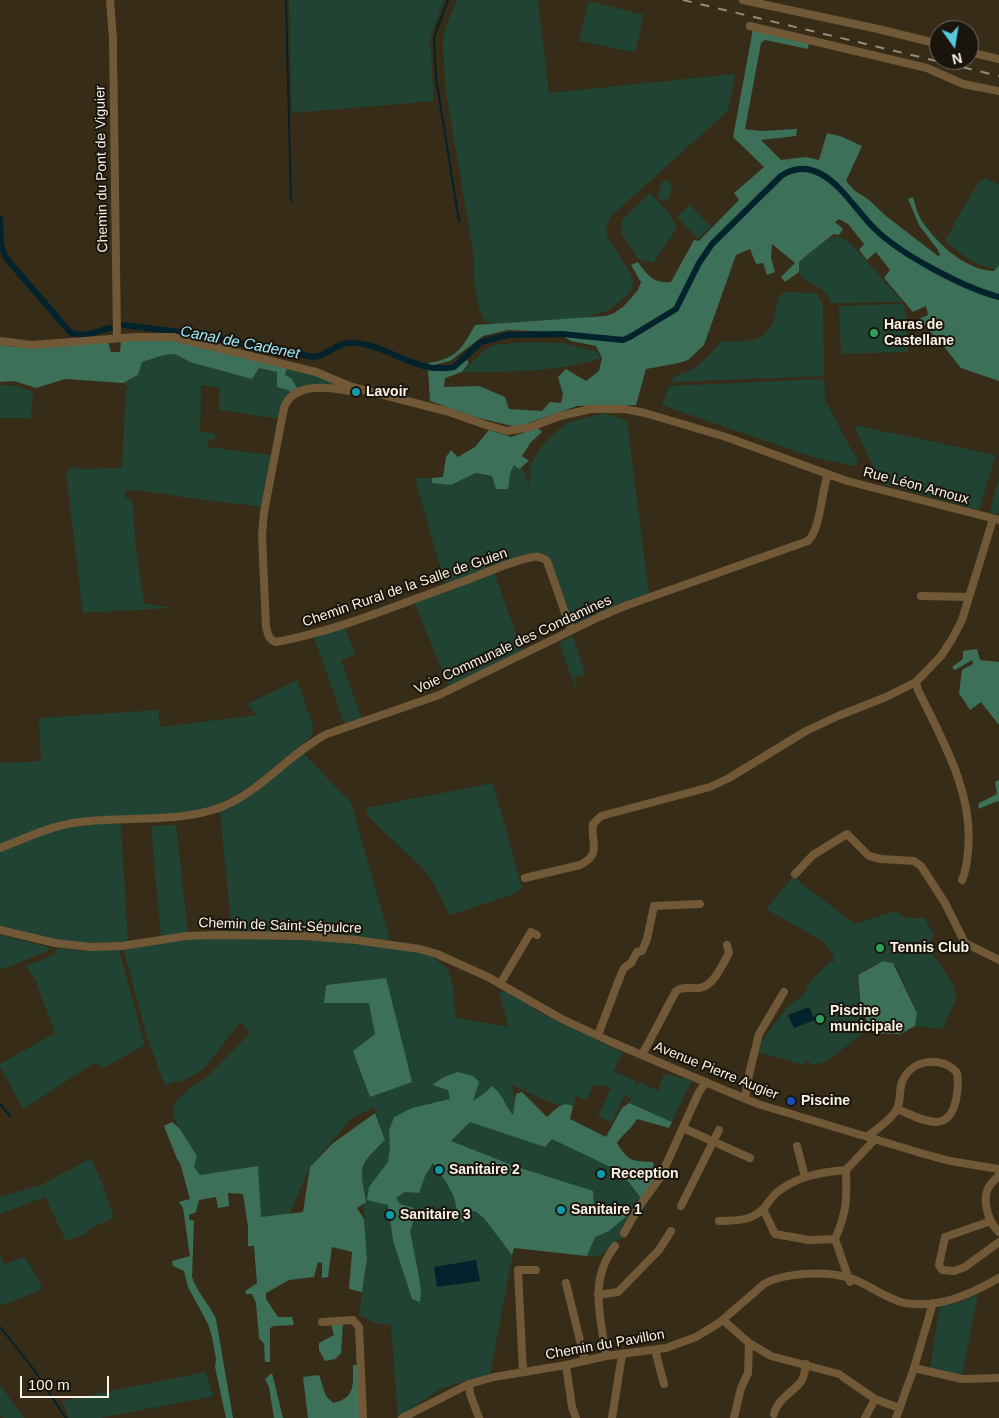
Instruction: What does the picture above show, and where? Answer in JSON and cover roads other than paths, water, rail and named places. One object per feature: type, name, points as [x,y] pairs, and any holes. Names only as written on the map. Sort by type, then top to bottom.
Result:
[{"type":"street","name":"Chemin du Pont de Viguier","points":[[110,0],[113,38],[117,338]]},
{"type":"street","points":[[743,0],[878,28],[929,41]]},
{"type":"street","points":[[750,26],[927,68],[964,84],[999,91]]},
{"type":"street","points":[[979,54],[999,59]]},
{"type":"street","points":[[0,341],[32,345],[117,338],[173,337],[316,372],[352,387]]},
{"type":"street","name":"Chemin Rural de la Salle de Guien","points":[[352,387],[349,391],[325,387],[299,392],[289,398],[284,408],[262,529],[266,627],[268,636],[272,641],[276,642],[322,632],[368,617],[507,565],[540,556],[547,560],[571,630]]},
{"type":"street","name":"Rue Léon Arnoux","points":[[352,387],[440,409],[507,431],[531,427],[560,416],[591,409],[626,409],[726,437],[828,474],[876,489],[996,520]]},
{"type":"street","name":"Voie Communale des Condamines","points":[[0,848],[51,829],[78,822],[178,817],[218,808],[232,802],[311,742],[327,734],[439,695],[571,630],[625,606],[808,541],[816,529],[828,474]]},
{"type":"street","points":[[525,878],[586,861],[591,857],[595,846],[593,824],[602,816],[710,787],[806,731],[916,682],[941,656],[962,620],[968,597],[996,520]]},
{"type":"street","points":[[921,596],[968,597]]},
{"type":"street","points":[[916,682],[918,690],[947,746],[958,776],[968,817],[970,842],[966,870],[962,880]]},
{"type":"street","points":[[795,874],[813,855],[847,834],[870,856],[880,859],[914,861],[921,866],[945,903],[965,943],[999,960]]},
{"type":"street","points":[[598,1035],[624,968],[631,963],[637,952],[642,951],[647,939],[654,906],[700,904]]},
{"type":"street","name":"Chemin de Saint-Sépulcre","points":[[0,930],[55,943],[90,947],[122,946],[186,936],[215,935],[304,936],[356,940],[420,949],[437,954],[467,968]]},
{"type":"street","points":[[500,984],[532,932],[537,935]]},
{"type":"street","points":[[642,1055],[676,991],[681,988],[699,988],[708,985],[729,953],[727,945]]},
{"type":"street","name":"Avenue Pierre Augier","points":[[467,968],[500,984],[560,1018],[745,1098],[798,1116],[950,1161],[995,1169]]},
{"type":"street","points":[[745,1098],[759,1034],[784,992]]},
{"type":"street","points":[[850,1280],[835,1239],[843,1219],[846,1198],[846,1170],[897,1109],[902,1081],[913,1068],[924,1062],[936,1061],[945,1063],[957,1073],[958,1086],[954,1106],[950,1116],[945,1121],[934,1123],[897,1109]]},
{"type":"street","points":[[624,1234],[660,1178],[699,1092],[706,1082]]},
{"type":"street","points":[[683,1128],[714,1140],[750,1158]]},
{"type":"street","points":[[681,1206],[719,1130]]},
{"type":"street","points":[[797,1146],[805,1177]]},
{"type":"street","points":[[990,1185],[995,1169]]},
{"type":"street","points":[[719,1221],[748,1219],[756,1216],[779,1190],[805,1177],[846,1170]]},
{"type":"street","points":[[999,1175],[986,1192],[986,1206],[993,1227],[999,1232]]},
{"type":"street","points":[[763,1209],[775,1234],[809,1240],[835,1239]]},
{"type":"street","points":[[991,1221],[945,1238],[939,1266],[942,1270],[954,1271],[965,1266],[999,1242]]},
{"type":"street","points":[[598,1295],[618,1292],[659,1250],[671,1231]]},
{"type":"street","points":[[606,1356],[598,1286],[603,1266],[616,1246]]},
{"type":"street","points":[[523,1372],[518,1270],[536,1270]]},
{"type":"street","name":"Chemin du Pavillon","points":[[402,1418],[469,1384],[494,1377],[606,1356],[666,1348],[696,1337],[722,1320],[764,1284],[788,1276],[816,1274],[850,1280],[903,1303],[915,1304],[956,1299],[975,1292],[999,1278]]},
{"type":"street","points":[[566,1283],[585,1361]]},
{"type":"street","points":[[896,1418],[898,1408],[914,1368],[933,1303]]},
{"type":"street","points":[[322,1322],[353,1320],[359,1326],[363,1418]]},
{"type":"street","points":[[722,1320],[749,1343],[771,1356],[841,1375],[875,1399],[898,1408]]},
{"type":"street","points":[[734,1418],[741,1388],[748,1373],[749,1343]]},
{"type":"street","points":[[655,1350],[664,1384]]},
{"type":"street","points":[[612,1418],[622,1355]]},
{"type":"street","points":[[774,1414],[776,1408],[792,1389],[802,1382],[806,1364]]},
{"type":"street","points":[[566,1365],[572,1407],[576,1418]]},
{"type":"street","points":[[914,1368],[962,1379],[999,1378]]},
{"type":"street","points":[[469,1384],[470,1394],[479,1418]]},
{"type":"street","points":[[865,1418],[875,1399]]},
{"type":"water","points":[[809,1007],[815,1020],[794,1028],[788,1015]]},
{"type":"water","points":[[476,1260],[480,1281],[437,1287],[434,1267]]},
{"type":"waterway","points":[[286,0],[291,201]]},
{"type":"waterway","points":[[448,0],[434,37],[436,78],[459,221]]},
{"type":"waterway","points":[[117,53],[117,80]]},
{"type":"waterway","name":"Canal de Cadenet","points":[[124,325],[180,332],[314,357],[343,344],[354,343],[367,345],[428,367],[441,368],[454,367],[481,342],[508,335],[562,334],[623,340],[676,309],[699,263],[712,244],[781,176],[801,169],[816,172],[829,179],[843,192],[875,229],[900,249],[951,278],[999,297]]},
{"type":"waterway","name":"Canal de Cadenet","points":[[0,219],[1,245],[6,258],[70,332],[84,335],[110,328]]},
{"type":"waterway","points":[[0,1104],[10,1116]]},
{"type":"waterway","points":[[0,1327],[32,1367],[66,1418]]},
{"type":"railway","points":[[683,0],[999,76]]},
{"type":"place","name":"Haras de Castellane","points":[[874,333]]},
{"type":"place","name":"Lavoir","points":[[356,392]]},
{"type":"place","name":"Tennis Club","points":[[880,948]]},
{"type":"place","name":"Piscine municipale","points":[[820,1019]]},
{"type":"place","name":"Piscine","points":[[791,1101]]},
{"type":"place","name":"Sanitaire 2","points":[[439,1170]]},
{"type":"place","name":"Reception","points":[[601,1174]]},
{"type":"place","name":"Sanitaire 1","points":[[561,1210]]},
{"type":"place","name":"Sanitaire 3","points":[[390,1215]]}]
